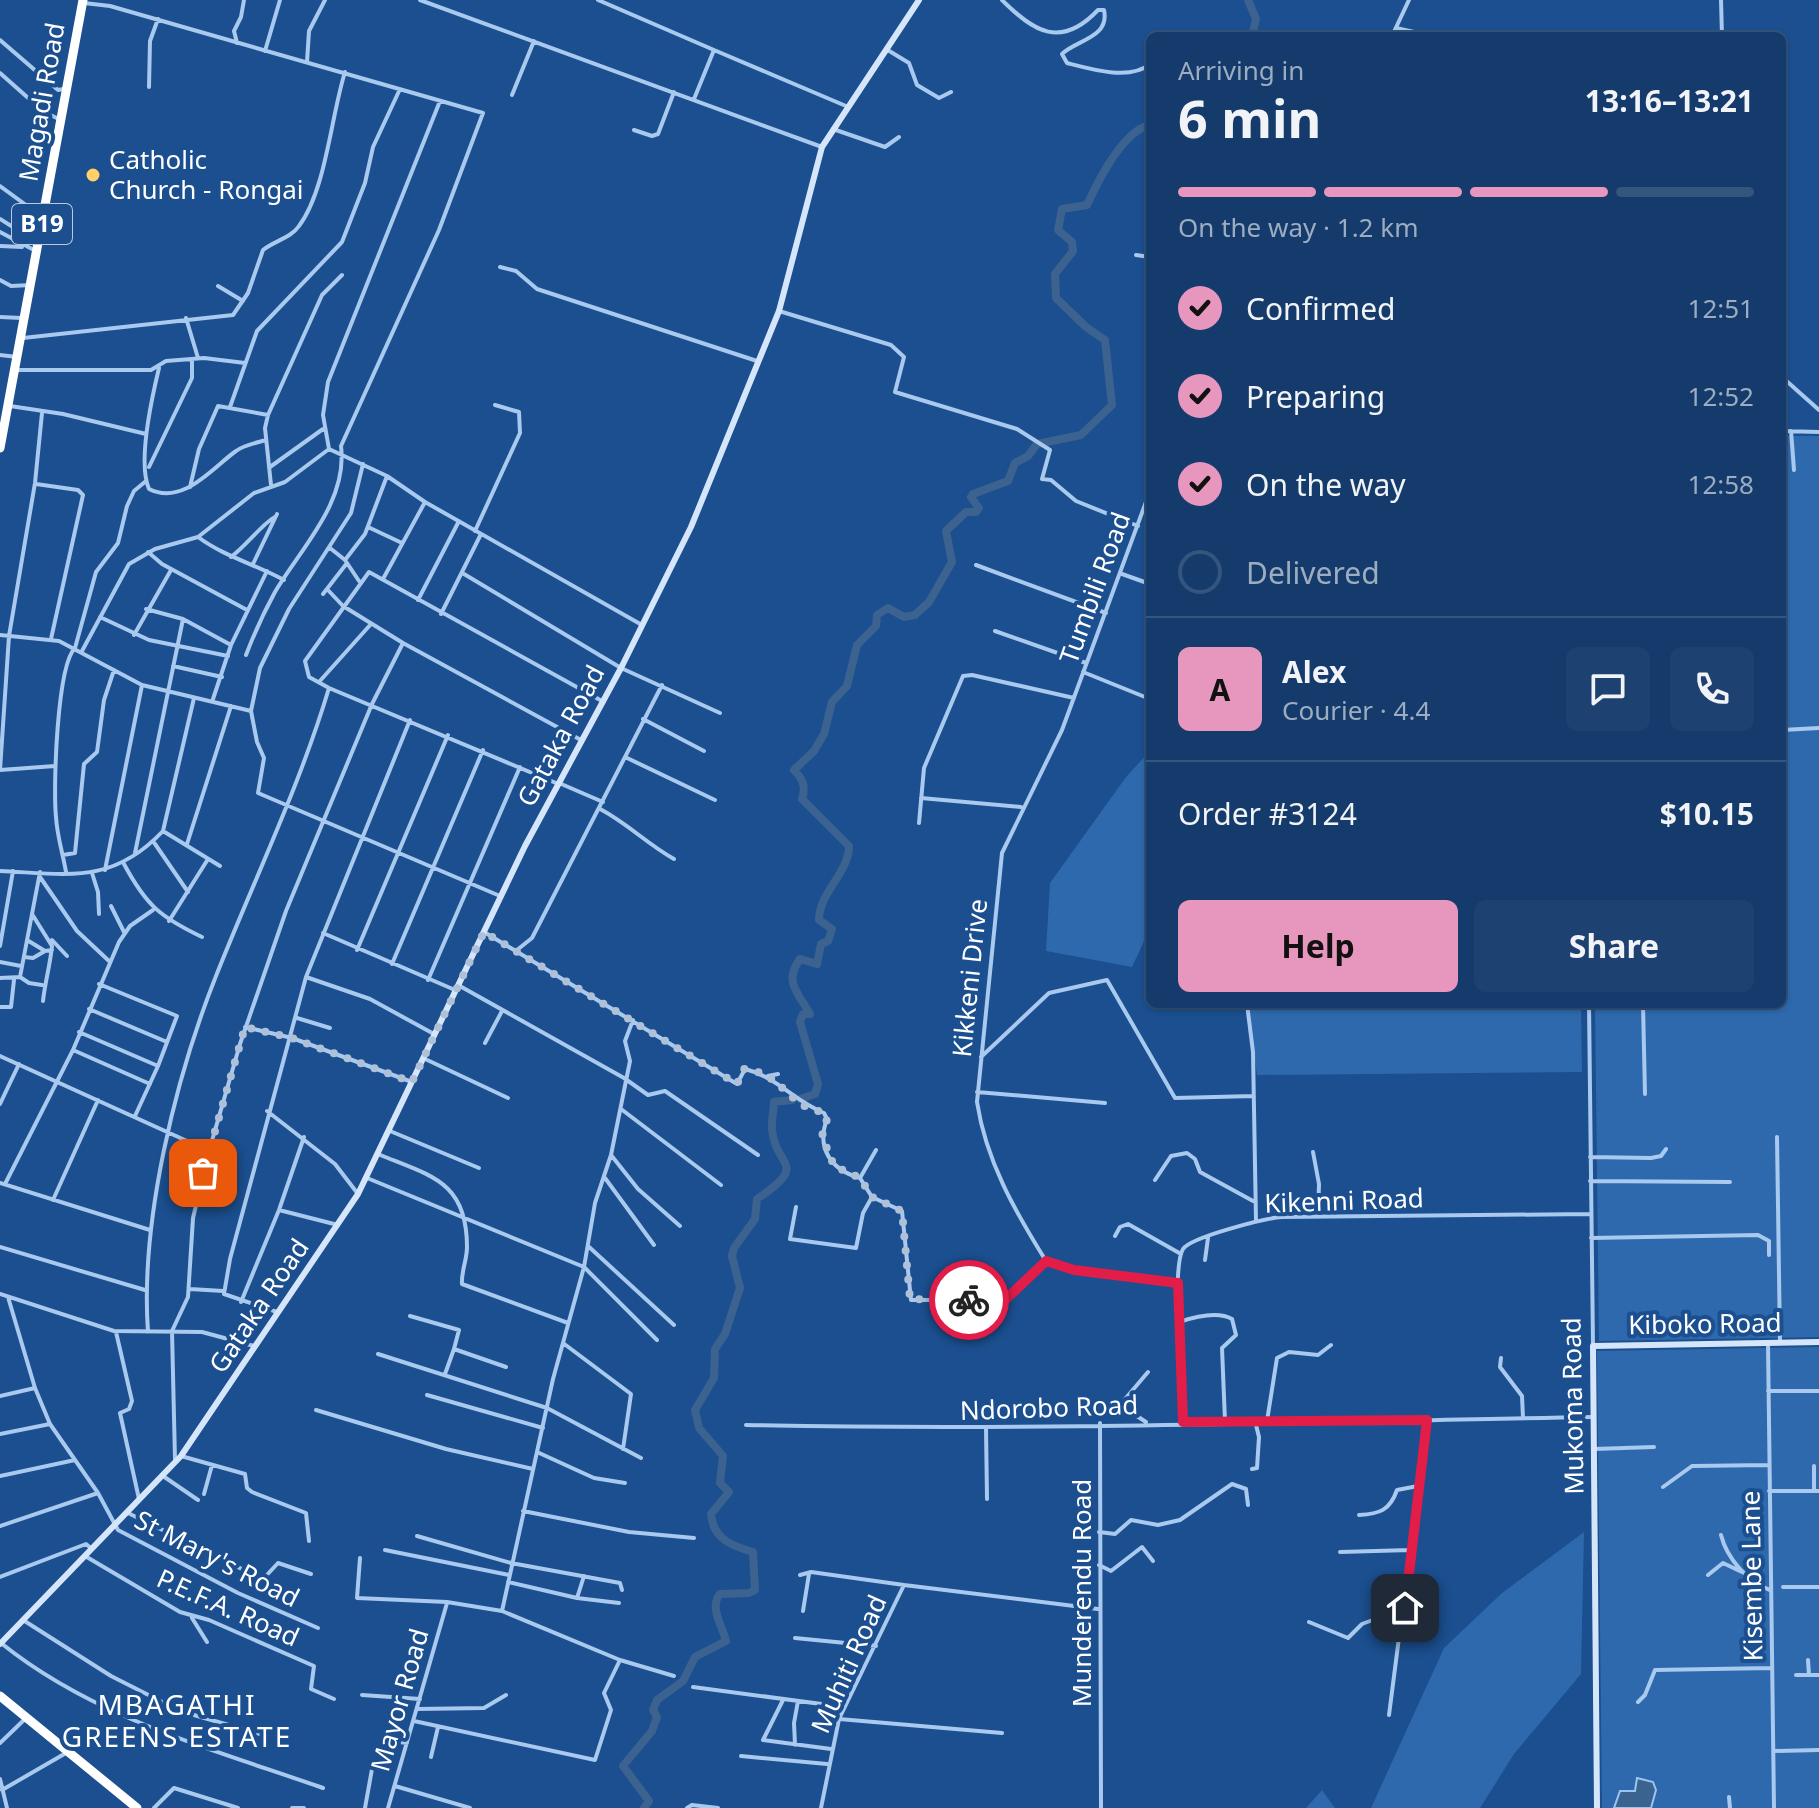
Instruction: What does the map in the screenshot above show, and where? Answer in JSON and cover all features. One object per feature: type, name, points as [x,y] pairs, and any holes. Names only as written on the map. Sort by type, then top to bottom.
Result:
[{"type":"highway","name":"Magadi Road","points":[[0,448],[8,406],[7,394],[15,370],[82,1]]},
{"type":"highway","points":[[0,1696],[137,1808]]},
{"type":"street","points":[[237,43],[234,31],[244,0]]},
{"type":"street","points":[[265,51],[280,0]]},
{"type":"street","points":[[307,62],[309,31],[325,0]]},
{"type":"street","points":[[420,0],[822,147]]},
{"type":"street","points":[[598,0],[846,106]]},
{"type":"street","name":"Gataka Road","points":[[1,1644],[181,1456],[358,1194],[556,783],[621,668],[691,527],[779,311],[822,147],[846,106],[919,0]]},
{"type":"street","points":[[1003,0],[1027,25],[1059,33],[1083,25],[1098,10],[1104,10],[1104,23],[1094,36],[1062,54],[1067,63],[1105,71],[1139,71],[1146,67]]},
{"type":"street","points":[[1394,32],[1409,0]]},
{"type":"street","points":[[1721,0],[1722,32]]},
{"type":"street","points":[[82,1],[158,19],[483,113],[439,230],[341,446],[342,457],[325,519],[284,580],[246,655]]},
{"type":"street","points":[[149,87],[150,41],[158,19]]},
{"type":"street","points":[[1396,28],[1414,32]]},
{"type":"street","points":[[0,40],[58,90],[67,89]]},
{"type":"street","points":[[512,95],[534,41]]},
{"type":"street","points":[[886,49],[909,63],[919,87],[939,98],[951,92]]},
{"type":"street","points":[[694,99],[714,50]]},
{"type":"street","points":[[20,338],[186,318],[230,317],[243,301],[263,250],[293,233],[305,216],[328,146],[334,108],[345,72]]},
{"type":"street","points":[[0,73],[44,112],[61,120]]},
{"type":"street","points":[[230,407],[257,331],[342,242],[365,183],[373,147],[400,89]]},
{"type":"street","points":[[634,130],[652,136],[658,134],[674,92]]},
{"type":"street","points":[[440,101],[328,382],[323,429],[329,449],[387,476],[425,502],[642,625]]},
{"type":"street","points":[[833,129],[885,147],[899,137]]},
{"type":"street","points":[[0,186],[35,215],[43,217]]},
{"type":"street","points":[[0,219],[37,247]]},
{"type":"street","points":[[0,232],[26,247]]},
{"type":"street","points":[[0,246],[37,247]]},
{"type":"street","points":[[1136,255],[1146,256]]},
{"type":"street","points":[[500,267],[516,271],[537,289],[759,362]]},
{"type":"street","points":[[271,485],[266,440],[268,415],[322,295],[342,275]]},
{"type":"street","points":[[0,280],[11,286],[31,285]]},
{"type":"street","points":[[218,286],[243,301]]},
{"type":"street","points":[[779,311],[891,345],[904,357],[894,386],[898,394],[1017,429],[1034,438],[1050,450],[1042,479],[1051,480],[1076,501],[1138,526]]},
{"type":"street","points":[[0,317],[24,318]]},
{"type":"street","points":[[147,469],[192,378],[195,358],[186,318]]},
{"type":"street","points":[[0,355],[17,357]]},
{"type":"street","points":[[245,363],[195,358],[166,361],[159,368],[146,434],[146,481],[149,489],[156,492],[190,487],[237,451],[266,440]]},
{"type":"street","points":[[15,370],[159,368]]},
{"type":"street","points":[[1786,381],[1819,410]]},
{"type":"street","points":[[475,531],[520,431],[519,412],[495,405]]},
{"type":"street","points":[[8,406],[63,414],[146,434]]},
{"type":"street","points":[[190,487],[199,449],[216,409],[230,407],[268,415]]},
{"type":"street","points":[[42,413],[35,483],[9,636],[0,770],[55,766]]},
{"type":"street","points":[[270,467],[323,429]]},
{"type":"street","points":[[1786,431],[1819,432]]},
{"type":"street","points":[[1791,431],[1794,470]]},
{"type":"street","points":[[82,651],[122,573],[148,552],[198,537],[247,498],[271,485],[285,482],[329,449]]},
{"type":"street","points":[[363,464],[351,513],[270,643],[260,668],[251,711],[257,742],[264,758],[258,793],[500,896]]},
{"type":"street","points":[[387,476],[368,527],[325,591],[343,606],[403,643],[581,740]]},
{"type":"street","points":[[66,872],[56,823],[55,766],[61,683],[69,654],[75,648],[96,572],[118,543],[134,491],[146,481]]},
{"type":"street","points":[[35,483],[78,490],[83,495],[51,639]]},
{"type":"street","points":[[383,579],[425,502]]},
{"type":"street","name":"Tumbili Road","points":[[1074,698],[1146,503]]},
{"type":"street","points":[[231,557],[249,545],[264,524],[276,516],[253,564]]},
{"type":"street","points":[[418,600],[459,521]]},
{"type":"street","points":[[368,527],[402,543]]},
{"type":"street","points":[[441,614],[482,534]]},
{"type":"street","points":[[198,537],[231,557],[284,580]]},
{"type":"street","points":[[330,548],[346,561],[359,581]]},
{"type":"street","points":[[148,552],[171,570],[247,610]]},
{"type":"street","points":[[976,565],[1106,613]]},
{"type":"street","points":[[134,635],[146,609],[171,570]]},
{"type":"street","points":[[213,699],[231,645],[267,571]]},
{"type":"street","points":[[602,701],[369,572],[359,581],[305,661],[306,672],[329,688],[603,802]]},
{"type":"street","points":[[464,574],[621,668],[720,713]]},
{"type":"street","points":[[1122,574],[1146,583]]},
{"type":"street","points":[[146,609],[183,619],[231,645]]},
{"type":"street","points":[[100,617],[134,635],[228,656]]},
{"type":"street","points":[[135,855],[183,619]]},
{"type":"street","points":[[319,682],[371,624]]},
{"type":"street","points":[[995,631],[1086,663]]},
{"type":"street","points":[[0,635],[51,639],[82,651],[142,685],[168,693],[213,699],[251,711]]},
{"type":"street","name":"Gataka Road","points":[[175,1462],[172,1331],[189,1289],[193,1218],[209,1151],[245,1027],[286,911],[326,821],[372,704],[403,643]]},
{"type":"street","points":[[173,666],[222,677]]},
{"type":"street","points":[[63,855],[75,853],[84,764],[97,752],[104,700],[114,670]]},
{"type":"street","points":[[1083,672],[1146,697]]},
{"type":"street","points":[[919,823],[924,768],[963,676],[972,675],[1074,698]]},
{"type":"street","points":[[105,870],[142,685]]},
{"type":"street","points":[[517,950],[532,938],[662,685]]},
{"type":"street","points":[[148,1332],[145,1290],[150,1230],[170,1134],[215,977],[290,805],[329,688]]},
{"type":"street","points":[[0,871],[92,873],[124,864],[153,841],[163,831],[194,698]]},
{"type":"street","name":"Kikkeni Drive","points":[[1046,1261],[1002,1183],[983,1139],[977,1092],[996,922],[998,870],[1021,807],[1051,752],[1074,698]]},
{"type":"street","points":[[187,844],[231,706]]},
{"type":"street","points":[[643,719],[704,751]]},
{"type":"street","points":[[223,1291],[267,1111],[292,1038],[306,977],[410,720]]},
{"type":"street","points":[[1786,730],[1819,728]]},
{"type":"street","points":[[357,950],[448,735]]},
{"type":"street","points":[[392,964],[483,750]]},
{"type":"street","points":[[625,757],[715,800]]},
{"type":"street","points":[[428,980],[520,767]]},
{"type":"street","points":[[921,798],[1021,807]]},
{"type":"street","points":[[600,809],[628,825],[641,840],[674,859]]},
{"type":"street","points":[[163,831],[220,866]]},
{"type":"street","points":[[153,841],[188,893]]},
{"type":"street","points":[[169,921],[208,859]]},
{"type":"street","points":[[124,864],[153,910],[202,937]]},
{"type":"street","points":[[0,946],[13,871]]},
{"type":"street","points":[[92,873],[98,892],[99,914]]},
{"type":"street","points":[[20,977],[40,874]]},
{"type":"street","points":[[40,874],[77,931],[109,961]]},
{"type":"street","points":[[111,906],[124,933]]},
{"type":"street","points":[[150,1230],[2,1184],[73,1050],[109,961],[124,933],[153,910]]},
{"type":"street","points":[[32,914],[49,939],[52,950],[42,985],[43,1001]]},
{"type":"street","points":[[484,932],[589,998],[625,1019],[633,1020],[737,1084],[744,1069],[750,1070],[782,1084],[802,1104],[824,1113],[827,1119],[822,1136],[830,1161],[838,1170],[860,1178],[872,1197],[902,1211],[911,1300],[1005,1300],[1046,1261],[1074,1270],[1178,1283]]},
{"type":"street","points":[[323,933],[428,980],[456,987],[624,1078],[650,1096],[665,1091],[758,1155]]},
{"type":"street","points":[[49,939],[60,944],[67,956]]},
{"type":"street","points":[[27,940],[45,951]]},
{"type":"street","points":[[24,957],[33,958],[52,950]]},
{"type":"street","points":[[0,962],[22,966]]},
{"type":"street","points":[[20,977],[29,983],[42,985]]},
{"type":"street","points":[[0,978],[14,980],[20,977]]},
{"type":"street","points":[[306,977],[370,999],[434,1034]]},
{"type":"street","points":[[0,1007],[11,1007],[14,980]]},
{"type":"street","points":[[979,1059],[1049,993],[1107,980],[1175,1098],[1254,1096]]},
{"type":"street","points":[[99,984],[175,1014],[177,1019],[135,1116]]},
{"type":"street","points":[[1247,1008],[1254,1096],[1253,1201],[1256,1221]]},
{"type":"street","name":"Mukoma Road","points":[[1590,1008],[1597,1808]]},
{"type":"street","points":[[1643,1008],[1645,1094]]},
{"type":"street","points":[[89,1009],[167,1042]]},
{"type":"street","points":[[485,1043],[502,1011]]},
{"type":"street","points":[[297,1018],[330,1028]]},
{"type":"street","points":[[502,1611],[547,1408],[584,1267],[595,1203],[611,1155],[624,1078],[630,1061],[625,1041],[633,1020]]},
{"type":"street","points":[[245,1027],[292,1038],[412,1082]]},
{"type":"street","points":[[79,1032],[158,1066]]},
{"type":"street","points":[[73,1050],[150,1084]]},
{"type":"street","points":[[0,1056],[209,1151]]},
{"type":"street","points":[[423,1058],[508,1098]]},
{"type":"street","points":[[0,1104],[19,1064]]},
{"type":"street","points":[[766,1076],[778,1074]]},
{"type":"street","points":[[977,1092],[1105,1103]]},
{"type":"street","points":[[53,1200],[98,1099]]},
{"type":"street","points":[[621,1109],[721,1185]]},
{"type":"street","points":[[267,1111],[335,1164],[358,1194]]},
{"type":"street","points":[[388,1130],[479,1168]]},
{"type":"street","points":[[241,1302],[279,1210],[304,1137]]},
{"type":"street","points":[[1777,1137],[1780,1343]]},
{"type":"street","points":[[1590,1157],[1651,1158],[1661,1156],[1666,1149]]},
{"type":"street","points":[[860,1178],[876,1150]]},
{"type":"street","points":[[1313,1152],[1319,1184],[1318,1216]]},
{"type":"street","points":[[1155,1180],[1171,1156],[1187,1153],[1195,1159],[1200,1172],[1253,1201]]},
{"type":"street","points":[[377,1154],[443,1181],[456,1198],[466,1219],[467,1248],[462,1284],[568,1323]]},
{"type":"street","points":[[611,1155],[638,1189],[680,1226]]},
{"type":"street","points":[[366,1178],[584,1267],[657,1340]]},
{"type":"street","points":[[605,1178],[654,1245]]},
{"type":"street","points":[[1590,1181],[1730,1182]]},
{"type":"street","points":[[796,1207],[790,1239],[856,1248],[863,1213],[872,1197]]},
{"type":"street","points":[[279,1210],[338,1225]]},
{"type":"street","name":"Kikenni Road","points":[[1181,1254],[1185,1246],[1256,1221],[1318,1216],[1590,1214]]},
{"type":"street","points":[[1115,1236],[1120,1227],[1128,1224],[1181,1254],[1178,1283],[1183,1422]]},
{"type":"street","points":[[1591,1238],[1758,1235],[1769,1241],[1769,1255]]},
{"type":"street","points":[[1205,1260],[1208,1238]]},
{"type":"street","points":[[586,1245],[674,1325]]},
{"type":"street","points":[[0,1247],[145,1290]]},
{"type":"street","points":[[189,1289],[223,1291],[241,1302],[277,1312]]},
{"type":"street","points":[[0,1294],[116,1331],[172,1331],[226,1336],[256,1347]]},
{"type":"street","name":"St Mary's Road","points":[[8,1297],[35,1388],[50,1424],[98,1493],[115,1525],[130,1539],[318,1628]]},
{"type":"street","points":[[410,1316],[459,1330],[445,1374]]},
{"type":"street","points":[[1179,1322],[1198,1317],[1226,1316],[1232,1319],[1236,1335],[1221,1349],[1225,1353],[1221,1360],[1225,1421]]},
{"type":"street","points":[[116,1331],[132,1401],[129,1409],[120,1413],[139,1502]]},
{"type":"street","name":"Kiboko Road","points":[[1593,1346],[1819,1342]]},
{"type":"street","points":[[563,1343],[631,1394],[623,1449]]},
{"type":"street","name":"Kisembe Lane","points":[[1768,1343],[1774,1808]]},
{"type":"street","points":[[1267,1421],[1277,1358],[1289,1352],[1318,1355],[1331,1345]]},
{"type":"street","points":[[454,1349],[506,1367]]},
{"type":"street","points":[[378,1354],[547,1408],[641,1458]]},
{"type":"street","points":[[1501,1358],[1500,1367],[1522,1396],[1523,1418]]},
{"type":"street","points":[[1148,1372],[1120,1405],[1148,1423]]},
{"type":"street","points":[[0,1396],[35,1388]]},
{"type":"street","points":[[1768,1391],[1819,1391]]},
{"type":"street","points":[[427,1395],[543,1428]]},
{"type":"street","points":[[316,1410],[446,1449],[533,1469]]},
{"type":"street","name":"Ndorobo Road","points":[[746,1425],[986,1428],[1100,1423],[1593,1417]]},
{"type":"street","points":[[1389,1715],[1427,1420]]},
{"type":"street","points":[[1252,1469],[1257,1468],[1259,1436],[1255,1421]]},
{"type":"street","name":"Munderendu Road","points":[[1100,1423],[1098,1609],[1101,1808]]},
{"type":"street","points":[[0,1434],[50,1424]]},
{"type":"street","points":[[986,1428],[987,1499]]},
{"type":"street","points":[[1594,1449],[1654,1447]]},
{"type":"street","points":[[537,1452],[594,1478],[625,1483]]},
{"type":"street","points":[[181,1456],[245,1474],[247,1488],[252,1492],[306,1513],[309,1541]]},
{"type":"street","points":[[0,1476],[75,1460]]},
{"type":"street","points":[[204,1494],[212,1465]]},
{"type":"street","points":[[1663,1487],[1692,1466],[1769,1465]]},
{"type":"street","points":[[1769,1491],[1817,1491],[1814,1466]]},
{"type":"street","points":[[163,1476],[198,1500]]},
{"type":"street","points":[[1099,1532],[1115,1534],[1131,1520],[1158,1525],[1185,1518],[1222,1488],[1232,1484],[1246,1489],[1248,1505]]},
{"type":"street","points":[[1359,1515],[1384,1511],[1397,1490],[1418,1486]]},
{"type":"street","points":[[0,1526],[98,1493]]},
{"type":"street","points":[[523,1511],[629,1532],[694,1538]]},
{"type":"street","points":[[128,1513],[258,1577],[265,1577],[278,1563],[311,1574]]},
{"type":"street","points":[[1721,1535],[1725,1548],[1753,1584],[1770,1590]]},
{"type":"street","points":[[417,1536],[511,1563],[620,1583],[622,1590]]},
{"type":"street","points":[[0,1577],[86,1544],[93,1550]]},
{"type":"street","points":[[1099,1565],[1111,1571],[1142,1547],[1153,1561]]},
{"type":"street","points":[[385,1550],[509,1575]]},
{"type":"street","points":[[1340,1552],[1410,1550]]},
{"type":"street","name":"P.E.F.A. Road","points":[[85,1556],[191,1616],[314,1666],[311,1689],[334,1699]]},
{"type":"street","points":[[360,1558],[357,1598],[447,1602],[502,1611],[620,1660],[674,1676]]},
{"type":"street","points":[[1708,1575],[1723,1563],[1744,1573]]},
{"type":"street","points":[[803,1611],[811,1572]]},
{"type":"street","points":[[800,1575],[811,1572],[904,1585]]},
{"type":"street","points":[[577,1598],[584,1576]]},
{"type":"street","points":[[507,1582],[577,1598],[619,1603]]},
{"type":"street","name":"Muhiti Road","points":[[821,1808],[827,1764],[839,1719],[904,1585],[1098,1609]]},
{"type":"street","points":[[1783,1587],[1819,1587]]},
{"type":"street","name":"Mayor Road","points":[[388,1808],[447,1602]]},
{"type":"street","points":[[1309,1622],[1348,1638],[1362,1624],[1405,1608]]},
{"type":"street","points":[[191,1616],[207,1642]]},
{"type":"street","points":[[23,1620],[100,1670],[180,1711],[260,1734]]},
{"type":"street","points":[[795,1638],[876,1646]]},
{"type":"street","points":[[1,1644],[37,1670],[131,1720],[323,1788]]},
{"type":"street","points":[[414,1721],[595,1760],[611,1710],[604,1693],[620,1660]]},
{"type":"street","points":[[1808,1660],[1809,1675]]},
{"type":"street","points":[[1638,1702],[1645,1695],[1655,1670],[1771,1668]]},
{"type":"street","points":[[1796,1675],[1819,1675]]},
{"type":"street","points":[[693,1687],[844,1707]]},
{"type":"street","points":[[362,1695],[420,1699]]},
{"type":"street","points":[[417,1709],[484,1708],[506,1695]]},
{"type":"street","points":[[784,1699],[763,1740],[831,1749]]},
{"type":"street","points":[[795,1745],[794,1723],[798,1701]]},
{"type":"street","points":[[0,1743],[25,1719]]},
{"type":"street","points":[[839,1719],[1002,1733]]},
{"type":"street","points":[[431,1757],[438,1727]]},
{"type":"street","points":[[384,1740],[407,1743]]},
{"type":"street","points":[[1774,1751],[1819,1750]]},
{"type":"street","points":[[2,1790],[66,1753]]},
{"type":"street","points":[[741,1756],[827,1764]]},
{"type":"street","points":[[365,1808],[372,1769]]},
{"type":"street","points":[[0,1779],[7,1806],[0,1807]]},
{"type":"street","points":[[395,1786],[470,1808]]},
{"type":"street","points":[[154,1808],[174,1788],[238,1808]]},
{"type":"street","points":[[1729,1797],[1730,1808]]},
{"type":"street","points":[[435,1808],[438,1798]]},
{"type":"street","points":[[292,1808],[304,1808]]},
{"type":"street","points":[[687,1808],[718,1808]]},
{"type":"shaded area","points":[[1786,436],[1819,436],[1819,1337],[1599,1341],[1595,1008],[1786,1008]]},
{"type":"shaded area","points":[[1146,755],[1146,937],[1132,967],[1046,951],[1050,883],[1126,777]]},
{"type":"shaded area","points":[[1249,1008],[1581,1008],[1582,1072],[1257,1075]]},
{"type":"shaded area","points":[[1819,1347],[1819,1808],[1602,1808],[1597,1351]]},
{"type":"shaded area","points":[[1584,1532],[1581,1674],[1514,1754],[1480,1808],[1371,1808],[1444,1648],[1502,1593]]},
{"type":"shaded area","points":[[1637,1778],[1653,1782],[1656,1790],[1651,1808],[1614,1808],[1620,1791],[1635,1791]]},
{"type":"shaded area","points":[[1322,1790],[1335,1808],[1306,1808]]},
{"type":"waterway","points":[[1248,0],[1256,19],[1253,32]]},
{"type":"waterway","points":[[800,1099],[815,1094],[818,1084],[800,1022],[803,1014],[810,1014],[794,988],[793,974],[800,959],[817,964],[821,944],[828,941],[832,929],[819,920],[820,910],[844,865],[849,846],[802,799],[803,783],[794,770],[814,751],[824,734],[832,702],[847,686],[857,645],[876,626],[877,615],[888,608],[904,617],[915,615],[929,602],[952,562],[946,531],[966,512],[976,512],[979,508],[971,497],[973,494],[1008,481],[1015,463],[1028,456],[1037,444],[1081,435],[1112,405],[1105,340],[1086,327],[1056,298],[1055,274],[1073,251],[1072,242],[1058,230],[1062,209],[1087,205],[1121,147],[1146,127]]},
{"type":"waterway","points":[[644,1808],[649,1801],[623,1766],[652,1731],[657,1717],[653,1710],[657,1700],[683,1681],[695,1657],[726,1641],[716,1610],[720,1594],[755,1590],[753,1552],[725,1540],[715,1530],[711,1514],[729,1492],[720,1483],[723,1456],[699,1428],[695,1410],[714,1378],[715,1349],[725,1334],[740,1288],[732,1256],[734,1248],[755,1219],[757,1199],[783,1178],[786,1171],[774,1142],[774,1102],[792,1100]]},
{"type":"way so far","points":[[203,1173],[245,1027],[292,1038],[412,1082],[484,932],[737,1084],[744,1069],[750,1070],[778,1082],[797,1101],[824,1113],[827,1119],[822,1136],[830,1161],[838,1170],[860,1178],[872,1197],[902,1211],[910,1299],[969,1300]]},
{"type":"place","name":"Catholic Church - Rongai","points":[[93,175]]},
{"type":"district","name":"MBAGATHI GREENS ESTATE","points":[[177,1721]]},
{"type":"route","points":[[969,1300],[1005,1300],[1046,1261],[1074,1270],[1178,1283],[1183,1422],[1427,1420],[1405,1608]]}]
